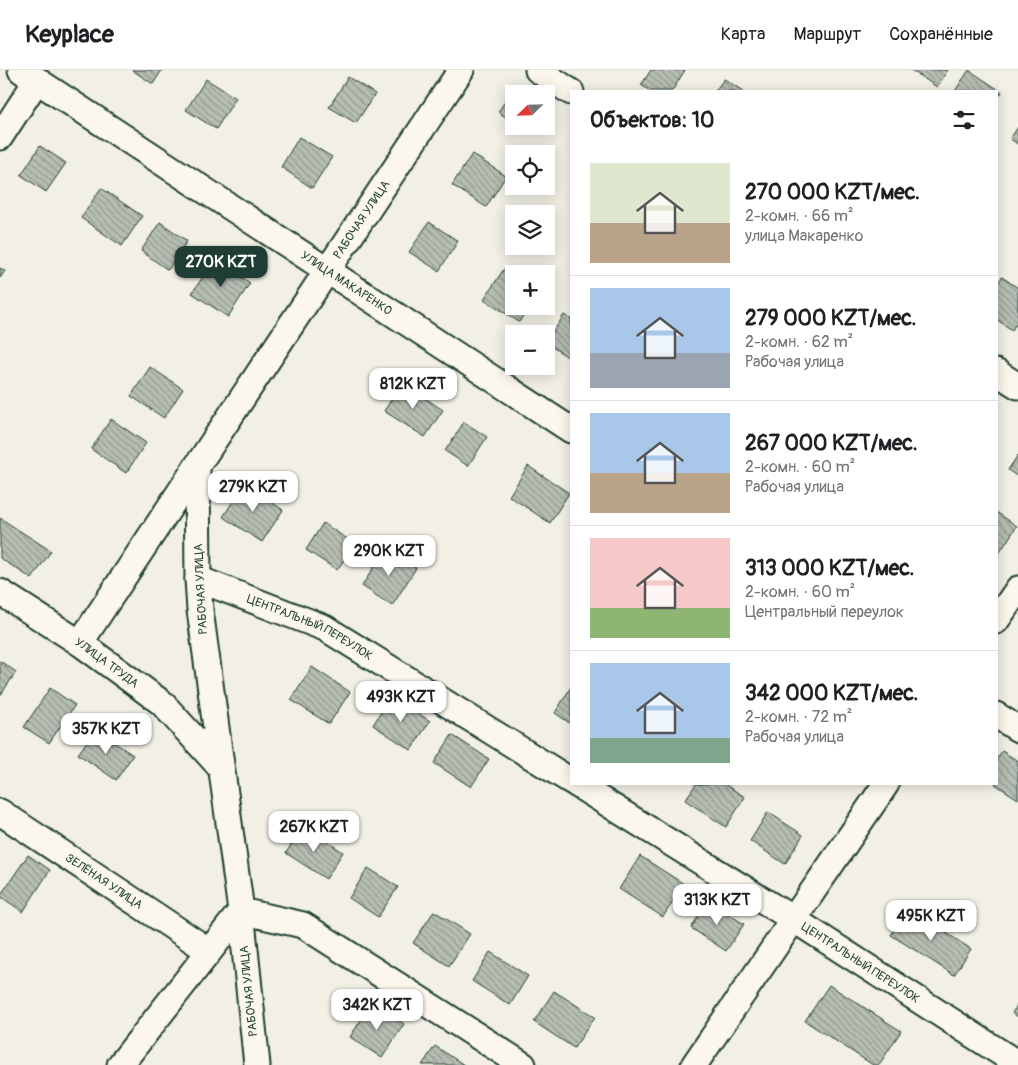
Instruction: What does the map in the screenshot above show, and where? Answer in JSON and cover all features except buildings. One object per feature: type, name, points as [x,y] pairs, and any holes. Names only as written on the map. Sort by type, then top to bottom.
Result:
[{"type":"street","name":"РАБОЧАЯ УЛИЦА","points":[[257,1065],[240,911],[200,610],[197,466],[461,70]]},
{"type":"street","points":[[538,70],[570,91]]},
{"type":"street","name":"УЛИЦА МАКАРЕНКО","points":[[29,75],[570,429]]},
{"type":"street","points":[[0,137],[29,75]]},
{"type":"street","points":[[998,373],[1018,386]]},
{"type":"street","points":[[80,643],[197,466]]},
{"type":"street","name":"ЦЕНТРАЛЬНЫЙ ПЕРЕУЛОК","points":[[198,579],[326,628],[570,780]]},
{"type":"street","points":[[998,618],[1018,589]]},
{"type":"street","name":"УЛИЦА ТРУДА","points":[[0,592],[80,643],[162,703],[221,768]]},
{"type":"street","points":[[998,716],[1018,729]]},
{"type":"street","name":"ЦЕНТРАЛЬНЫЙ ПЕРЕУЛОК","points":[[578,785],[793,919],[1018,1064]]},
{"type":"street","points":[[694,1065],[885,785]]},
{"type":"street","name":"ЗЕЛЁНАЯ УЛИЦА","points":[[0,812],[209,951]]},
{"type":"street","points":[[120,1065],[240,911],[303,926],[523,1065]]}]
